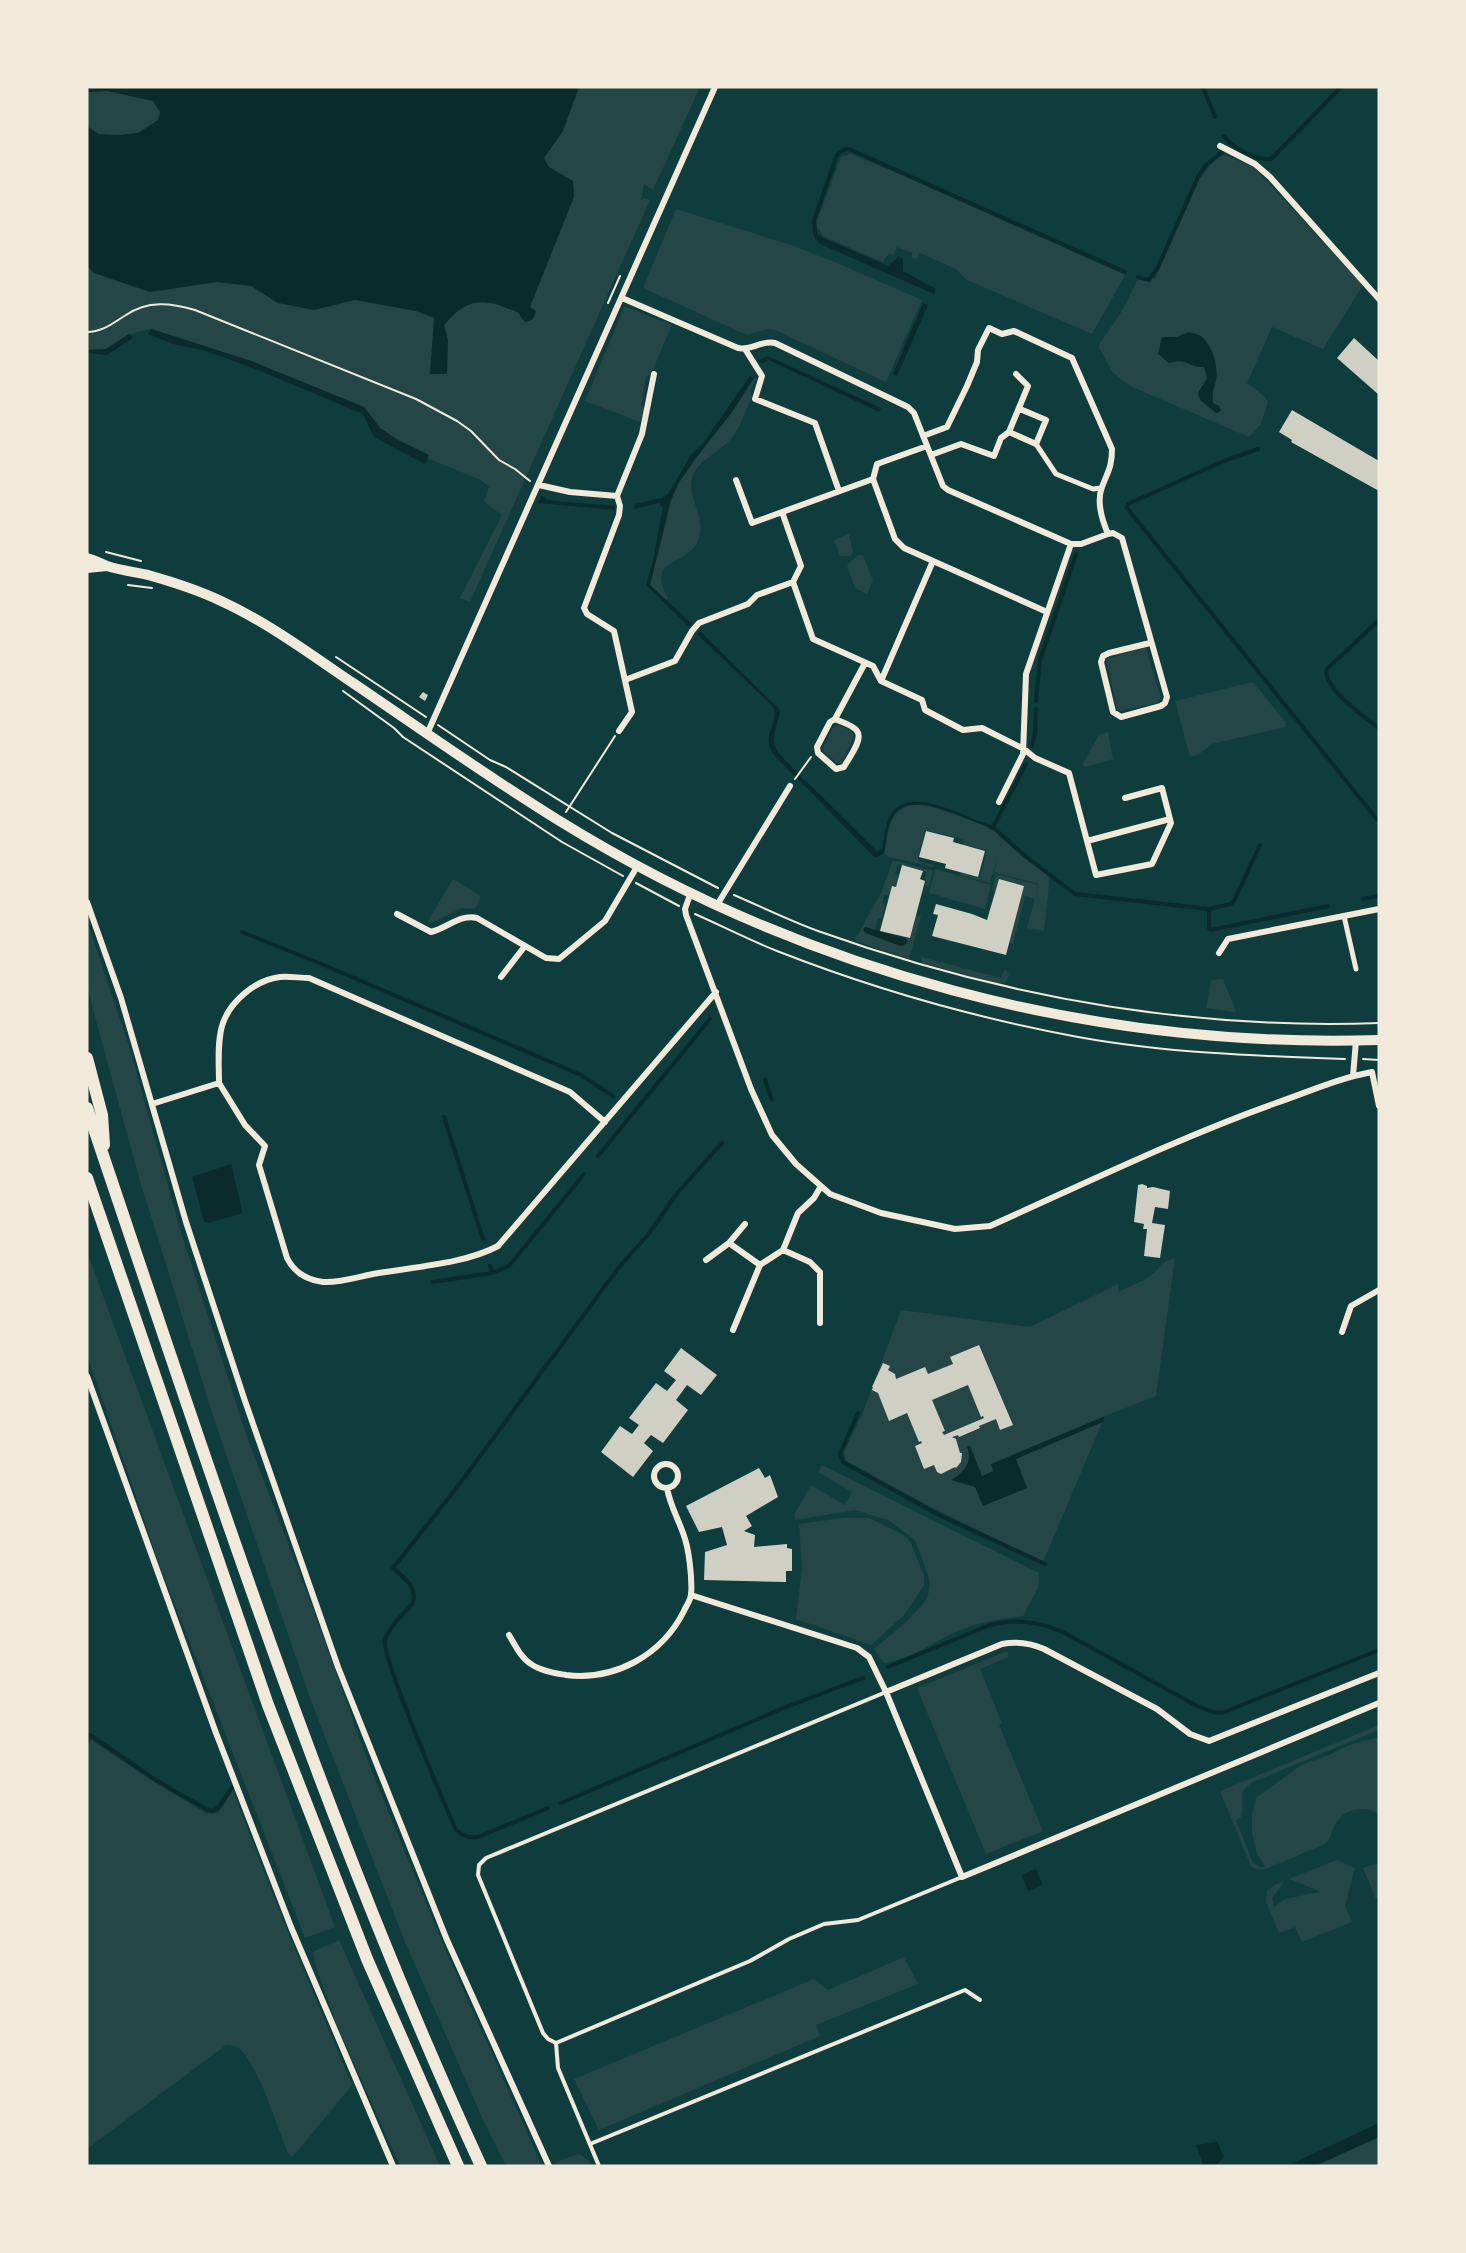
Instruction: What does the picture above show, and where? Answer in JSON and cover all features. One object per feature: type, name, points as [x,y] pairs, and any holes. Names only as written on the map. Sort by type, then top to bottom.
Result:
[{"type":"highway","points":[[87,1058],[102,1115],[106,1165]]},
{"type":"highway","points":[[87,1108],[289,1697],[396,1971],[481,2166]]},
{"type":"highway","points":[[87,1178],[268,1705],[367,1959],[458,2166]]},
{"type":"main road","points":[[87,558],[107,566],[159,578],[194,590],[248,615],[304,648],[427,734],[560,821],[638,866],[717,905],[808,944],[939,987],[1098,1023],[1180,1033],[1300,1040],[1379,1040]]},
{"type":"main road","points":[[87,568],[107,566]]},
{"type":"street","points":[[427,734],[715,87]]},
{"type":"street","points":[[1221,146],[1256,164],[1270,177],[1379,299]]},
{"type":"street","points":[[622,298],[745,349],[762,376],[755,399],[815,423],[839,491]]},
{"type":"street","points":[[923,436],[947,427],[968,386],[977,362],[978,350],[989,328],[1002,333],[1014,331],[1072,358],[1112,450],[1112,465],[1101,488],[1101,516],[1108,534]]},
{"type":"street","points":[[745,349],[764,343],[775,344],[908,407],[914,413],[943,486],[948,490],[1071,543],[1081,544],[1113,533],[1122,538],[1167,697],[1161,706],[1121,717],[1116,715],[1101,662],[1103,656],[1150,643]]},
{"type":"street","points":[[619,731],[632,712],[614,631],[587,614],[584,608],[619,515],[620,506],[617,496],[642,434],[654,374]]},
{"type":"street","points":[[931,455],[961,444],[994,456],[1001,438],[1009,432],[1028,386],[1016,374]]},
{"type":"street","points":[[1020,409],[1046,420],[1036,444]]},
{"type":"street","points":[[1009,432],[1036,444],[1056,474],[1093,489],[1101,488]]},
{"type":"street","points":[[927,446],[877,464],[873,479],[895,539],[904,548],[1047,612]]},
{"type":"street","points":[[736,480],[752,523],[873,479]]},
{"type":"street","points":[[539,485],[570,492],[617,496]]},
{"type":"street","points":[[625,680],[675,661],[692,631],[707,619],[748,604],[757,595],[793,582],[801,566],[782,512]]},
{"type":"street","points":[[999,802],[1024,749],[1026,674],[1071,543]]},
{"type":"street","points":[[881,681],[933,561]]},
{"type":"street","points":[[793,582],[813,639],[873,666],[881,681],[922,700],[926,710],[963,730],[982,728],[1024,749],[1035,758],[1069,773],[1096,875],[1152,864],[1171,823],[1162,788],[1125,798]]},
{"type":"street","points":[[835,719],[857,730],[859,734],[844,767],[836,770],[819,753],[817,747],[865,663]]},
{"type":"street","points":[[717,905],[790,786]]},
{"type":"street","points":[[1087,841],[1170,819]]},
{"type":"street","points":[[398,914],[431,932],[462,918],[470,916],[477,918],[553,960],[566,955],[605,921],[638,866]]},
{"type":"street","points":[[691,892],[685,909],[686,915],[751,1089],[772,1136],[796,1164],[830,1194],[882,1213],[955,1229],[990,1226],[1191,1136],[1353,1076],[1372,1072],[1379,1106]]},
{"type":"street","points":[[87,902],[121,998],[186,1222],[245,1401],[338,1667],[447,1940],[549,2166]]},
{"type":"street","points":[[1219,952],[1228,939],[1379,909]]},
{"type":"street","points":[[1344,916],[1356,969]]},
{"type":"street","points":[[501,977],[525,946]]},
{"type":"street","points":[[605,1122],[570,1092],[309,978],[280,977],[249,989],[233,1006],[222,1026],[218,1059],[219,1083],[245,1125],[265,1146],[259,1165],[286,1258],[294,1270],[323,1282],[459,1260],[483,1255],[498,1246],[605,1122],[716,992]]},
{"type":"street","points":[[1353,1076],[1356,1041]]},
{"type":"street","points":[[152,1104],[219,1083]]},
{"type":"street","points":[[733,1330],[760,1265],[783,1250],[798,1213],[814,1198],[821,1186]]},
{"type":"street","points":[[706,1260],[729,1243],[746,1224]]},
{"type":"street","points":[[729,1243],[760,1265]]},
{"type":"street","points":[[783,1250],[810,1262],[820,1272],[820,1323]]},
{"type":"street","points":[[1342,1332],[1351,1306],[1379,1290]]},
{"type":"street","points":[[87,1376],[216,1733],[286,1916],[393,2166]]},
{"type":"street","points":[[509,1635],[531,1665],[556,1674],[581,1677],[604,1674],[629,1666],[648,1654],[665,1639],[680,1620],[691,1595],[685,1539],[669,1500],[667,1488]]},
{"type":"street","points":[[691,1595],[857,1648],[869,1657],[886,1692],[962,1877],[1379,1703]]},
{"type":"street","points":[[886,1692],[1002,1644],[1014,1642],[1030,1644],[1044,1649],[1157,1709],[1190,1734],[1209,1742],[1379,1673]]},
{"type":"lane","points":[[886,1692],[486,1858],[479,1865],[478,1875],[543,2033],[556,2043],[750,1961],[789,1939],[824,1924],[858,1920],[962,1877]]},
{"type":"lane","points":[[590,2144],[965,1990],[980,2000]]},
{"type":"lane","points":[[556,2043],[558,2067],[599,2166]]},
{"type":"path","points":[[87,332],[103,330],[128,313],[155,304],[168,303],[195,310],[395,390],[441,411],[471,431],[499,460],[530,481]]},
{"type":"path","points":[[129,585],[158,589]]},
{"type":"path","points":[[336,685],[394,728],[402,737],[551,834]]},
{"type":"path","points":[[389,692],[490,760],[506,767],[620,838],[726,891],[816,931],[910,962],[1010,988],[1124,1010],[1234,1022],[1379,1023]]},
{"type":"path","points":[[569,807],[619,731]]},
{"type":"path","points":[[801,772],[817,747]]},
{"type":"path","points":[[1354,1059],[1379,1060]]},
{"type":"shaded area","points":[[87,87],[700,87],[653,190],[644,184],[641,201],[643,198],[650,200],[470,602],[460,598],[502,515],[484,502],[489,487],[481,480],[427,458],[428,455],[398,440],[380,428],[364,407],[251,361],[151,329],[129,334],[106,349],[87,350]]},
{"type":"shaded area","points":[[87,87],[579,87],[563,131],[544,158],[549,167],[573,181],[574,197],[530,307],[536,311],[533,319],[526,322],[519,313],[487,303],[478,302],[462,308],[444,325],[448,340],[447,374],[430,374],[434,318],[416,311],[355,300],[314,310],[278,303],[251,286],[217,282],[150,292],[94,273],[87,266],[87,126],[98,134],[138,133],[158,120],[160,112],[153,101],[107,91],[87,92]]},
{"type":"shaded area","points":[[850,154],[1125,275],[1092,334],[967,280],[956,269],[920,253],[917,259],[912,258],[912,253],[897,247],[894,255],[889,253],[883,262],[823,236],[817,227],[817,221],[841,157]]},
{"type":"shaded area","points":[[1225,155],[1253,166],[1363,285],[1323,349],[1272,327],[1247,383],[1268,402],[1261,424],[1249,437],[1130,386],[1113,373],[1098,346],[1122,311],[1140,275],[1155,279],[1200,178],[1216,158]]},
{"type":"shaded area","points":[[676,209],[791,245],[922,300],[886,382],[775,330],[766,329],[747,335],[643,288]]},
{"type":"shaded area","points":[[814,231],[821,237],[888,266],[899,256],[903,259],[903,271],[936,289],[934,294],[820,244],[814,237]]},
{"type":"shaded area","points":[[923,303],[928,305],[897,376],[893,374]]},
{"type":"shaded area","points":[[626,307],[672,325],[651,374],[646,377],[641,405],[644,409],[640,422],[585,401]]},
{"type":"shaded area","points":[[151,329],[251,361],[364,407],[380,428],[398,440],[429,455],[425,464],[374,437],[363,414],[258,370],[206,351],[173,344],[148,334]]},
{"type":"shaded area","points":[[1188,332],[1200,335],[1214,356],[1217,375],[1213,403],[1219,406],[1221,411],[1216,413],[1200,400],[1198,393],[1207,378],[1204,367],[1180,361],[1169,363],[1158,354],[1162,337],[1177,337]]},
{"type":"shaded area","points":[[129,334],[133,338],[107,355],[87,353],[87,350],[106,349]]},
{"type":"shaded area","points":[[767,356],[881,408],[879,412],[769,360],[763,363],[758,361]]},
{"type":"shaded area","points":[[750,376],[754,378],[732,412],[678,484],[671,500],[650,585],[692,624],[689,627],[646,585],[663,507],[659,503],[634,509],[635,504],[662,498],[668,494],[691,455],[704,442]]},
{"type":"shaded area","points":[[754,378],[756,379],[750,391],[752,397],[736,432],[728,442],[699,466],[692,477],[692,491],[700,532],[693,549],[670,564],[661,575],[667,601],[650,585],[671,500],[678,484],[695,459],[732,412]]},
{"type":"shaded area","points":[[541,496],[554,501],[615,506],[615,510],[538,503]]},
{"type":"shaded area","points":[[849,534],[853,552],[850,556],[840,556],[834,540]]},
{"type":"shaded area","points":[[858,555],[863,555],[873,581],[867,594],[855,588],[847,565]]},
{"type":"shaded area","points":[[700,631],[779,709],[774,734],[775,746],[796,772],[793,775],[770,748],[769,735],[774,716],[773,707],[697,634]]},
{"type":"shaded area","points":[[1146,648],[1161,698],[1157,703],[1121,711],[1117,709],[1106,659]]},
{"type":"shaded area","points":[[1253,682],[1286,723],[1285,727],[1212,744],[1198,755],[1190,757],[1175,701]]},
{"type":"shaded area","points":[[838,725],[851,730],[854,736],[842,763],[838,764],[822,750],[832,729]]},
{"type":"shaded area","points":[[1108,732],[1113,759],[1086,767],[1082,765],[1099,735]]},
{"type":"shaded area","points":[[803,780],[877,851],[882,849],[889,818],[895,809],[903,804],[925,802],[996,827],[993,829],[940,809],[913,805],[901,809],[893,817],[884,853],[875,858],[801,782]]},
{"type":"shaded area","points":[[915,803],[924,804],[995,829],[1050,876],[1044,931],[1027,928],[1039,884],[994,872],[998,855],[990,883],[959,875],[960,873],[980,878],[987,850],[963,845],[964,839],[925,830],[918,857],[919,861],[934,865],[933,867],[889,857],[884,853],[894,816],[906,806]]},
{"type":"shaded area","points":[[893,860],[933,871],[929,887],[924,886],[927,872],[898,864],[895,874],[899,875],[896,887],[892,886],[889,896],[884,895],[882,918],[878,918],[875,930],[866,927],[864,932],[903,946],[907,943],[906,938],[910,939],[916,915],[921,916],[909,959],[856,941],[854,938],[881,893]]},
{"type":"shaded area","points":[[935,869],[991,885],[985,909],[929,893]]},
{"type":"shaded area","points":[[996,874],[1038,885],[1035,899],[1025,896],[1013,944],[1009,943],[1024,886],[999,879],[995,891],[992,890]]},
{"type":"shaded area","points":[[453,879],[481,896],[475,909],[462,908],[431,923],[428,921]]},
{"type":"shaded area","points":[[87,921],[130,1049],[180,1229],[247,1437],[309,1598],[370,1767],[443,1944],[542,2166],[506,2166],[484,2122],[405,1942],[311,1701],[215,1422],[140,1181],[87,985]]},
{"type":"shaded area","points":[[865,927],[908,941],[900,946],[866,933],[863,930]]},
{"type":"shaded area","points":[[921,957],[1001,978],[1005,969],[1009,974],[1007,981],[1001,984],[922,963]]},
{"type":"shaded area","points":[[1223,979],[1236,1012],[1206,1008],[1211,980]]},
{"type":"shaded area","points":[[231,1164],[242,1211],[240,1214],[208,1223],[204,1221],[192,1177]]},
{"type":"shaded area","points":[[87,1252],[335,1927],[305,1938],[161,1569],[87,1355]]},
{"type":"shaded area","points":[[1175,1258],[1156,1396],[1105,1416],[1043,1562],[929,1506],[846,1461],[844,1452],[863,1412],[901,1310],[1030,1327],[1118,1284],[1118,1292],[1137,1284],[1154,1273],[1162,1263]]},
{"type":"shaded area","points":[[1105,1416],[1103,1422],[1016,1459],[1027,1488],[983,1506],[975,1487],[951,1480],[960,1474],[968,1462],[967,1447],[970,1446],[982,1476],[993,1471],[991,1464]]},
{"type":"shaded area","points":[[822,1465],[1039,1573],[1038,1588],[1023,1616],[974,1625],[912,1654],[884,1663],[874,1649],[905,1623],[924,1603],[930,1586],[929,1578],[915,1540],[888,1520],[855,1510],[795,1520],[794,1515],[811,1485],[845,1505],[852,1492],[818,1472]]},
{"type":"shaded area","points":[[843,1518],[869,1518],[904,1535],[911,1543],[924,1576],[924,1585],[904,1615],[871,1645],[796,1619],[802,1568],[799,1524]]},
{"type":"shaded area","points":[[1007,1651],[1009,1657],[980,1669],[1002,1723],[999,1725],[1043,1831],[986,1854],[917,1688]]},
{"type":"shaded area","points":[[1379,1725],[1379,1730],[1253,1782],[1244,1790],[1241,1817],[1236,1820],[1253,1863],[1265,1867],[1257,1854],[1252,1833],[1252,1814],[1256,1798],[1301,1765],[1349,1745],[1379,1737],[1379,1814],[1361,1809],[1350,1811],[1336,1823],[1325,1844],[1266,1869],[1258,1870],[1251,1866],[1220,1791]]},
{"type":"shaded area","points":[[91,1740],[207,1814],[218,1813],[233,1791],[285,1925],[352,2085],[291,2157],[250,2062],[239,2048],[229,2045],[87,2149],[87,1748]]},
{"type":"shaded area","points":[[1337,1860],[1355,1868],[1345,1906],[1352,1922],[1302,1942],[1295,1927],[1279,1933],[1266,1902],[1267,1891],[1283,1881],[1272,1898],[1274,1907],[1285,1899],[1319,1892],[1289,1879]]},
{"type":"shaded area","points":[[1379,1863],[1379,1899],[1375,1897],[1363,1868]]},
{"type":"shaded area","points":[[1036,1869],[1043,1885],[1028,1891],[1022,1875]]},
{"type":"shaded area","points":[[339,1940],[440,2166],[400,2166],[337,2026],[313,1952]]},
{"type":"shaded area","points":[[904,1957],[918,1984],[816,2025],[820,2036],[599,2130],[574,2079],[814,1979],[828,1990]]},
{"type":"shaded area","points":[[1379,2123],[1379,2137],[1315,2166],[1287,2166]]},
{"type":"shaded area","points":[[1379,2137],[1379,2166],[1315,2166]]},
{"type":"shaded area","points":[[1217,2142],[1224,2157],[1216,2166],[1201,2166],[1203,2164],[1196,2145]]},
{"type":"shaded area","points":[[578,2154],[589,2160],[591,2166],[555,2166],[556,2162]]},
{"type":"building","points":[[1354,338],[1379,361],[1379,395],[1337,358]]},
{"type":"building","points":[[1292,410],[1379,461],[1379,491],[1291,442],[1292,440],[1279,432]]},
{"type":"building","points":[[423,692],[428,695],[425,701],[419,697]]},
{"type":"building","points":[[926,831],[954,838],[953,842],[985,851],[978,877],[945,868],[946,864],[919,857]]},
{"type":"building","points":[[902,865],[923,871],[920,879],[925,881],[910,938],[880,931],[892,886],[896,887]]},
{"type":"building","points":[[999,879],[1024,886],[1006,955],[932,936],[938,915],[933,914],[936,904],[987,920]]},
{"type":"building","points":[[1142,1184],[1147,1188],[1170,1191],[1168,1209],[1155,1207],[1152,1223],[1165,1225],[1160,1258],[1144,1256],[1147,1229],[1143,1229],[1144,1224],[1134,1222],[1138,1185]]},
{"type":"building","points":[[979,1345],[1013,1425],[1000,1430],[996,1419],[959,1437],[958,1435],[952,1437],[956,1439],[960,1453],[962,1453],[961,1462],[956,1468],[941,1474],[937,1472],[934,1465],[924,1469],[915,1446],[922,1443],[919,1442],[907,1413],[889,1421],[878,1393],[872,1390],[872,1387],[883,1363],[890,1366],[888,1370],[895,1374],[896,1379],[925,1367],[928,1374],[953,1364],[950,1357]],"holes":[[[968,1385],[981,1417],[984,1418],[944,1435],[942,1432],[945,1431],[932,1400]]]},
{"type":"building","points":[[681,1348],[717,1375],[701,1395],[687,1385],[676,1400],[688,1410],[663,1443],[651,1435],[644,1443],[653,1451],[633,1477],[601,1452],[620,1426],[632,1434],[639,1425],[629,1418],[656,1383],[667,1391],[676,1380],[664,1371]]},
{"type":"building","points":[[759,1468],[765,1478],[770,1475],[778,1497],[746,1516],[752,1526],[744,1531],[755,1535],[754,1547],[787,1544],[787,1548],[792,1549],[792,1571],[786,1571],[786,1582],[704,1580],[705,1552],[727,1545],[722,1527],[699,1532],[686,1506]]},
{"type":"waterway","points":[[1203,87],[1215,117]]},
{"type":"waterway","points":[[1224,136],[1245,153],[1271,159],[1341,87]]},
{"type":"waterway","points":[[815,233],[814,220],[837,155],[849,149],[1125,272]]},
{"type":"waterway","points":[[1138,277],[1149,280],[1158,267],[1198,177],[1205,166],[1222,152]]},
{"type":"waterway","points":[[1258,449],[1224,461],[1128,504],[1127,508],[1379,822]]},
{"type":"waterway","points":[[1036,701],[1040,660],[1076,554]]},
{"type":"waterway","points":[[1379,620],[1327,669],[1327,676],[1337,693],[1379,728]]},
{"type":"waterway","points":[[1032,746],[1036,709]]},
{"type":"waterway","points":[[993,827],[1026,764]]},
{"type":"waterway","points":[[793,771],[804,783]]},
{"type":"waterway","points":[[990,827],[1075,894],[1209,909],[1231,904],[1234,901],[1260,845]]},
{"type":"waterway","points":[[1363,899],[1379,896]]},
{"type":"waterway","points":[[1209,909],[1209,928],[1211,930],[1328,906]]},
{"type":"waterway","points":[[242,932],[581,1075],[613,1096]]},
{"type":"waterway","points":[[598,1156],[710,1019]]},
{"type":"waterway","points":[[765,1080],[772,1100]]},
{"type":"waterway","points":[[444,1117],[483,1239]]},
{"type":"waterway","points":[[548,1808],[478,1837],[466,1836],[456,1830],[415,1732],[386,1652],[387,1635],[413,1603],[414,1597],[412,1587],[393,1568],[458,1486],[619,1267],[647,1236],[679,1191],[722,1143]]},
{"type":"waterway","points":[[492,1273],[509,1266],[584,1174]]},
{"type":"waterway","points":[[433,1282],[492,1273],[490,1266]]},
{"type":"waterway","points":[[858,1413],[840,1454],[843,1462],[937,1514],[1045,1564]]},
{"type":"waterway","points":[[888,1667],[990,1625],[1027,1622],[1063,1632],[1197,1706],[1222,1713],[1379,1650]]},
{"type":"waterway","points":[[561,1803],[786,1707],[863,1678]]},
{"type":"waterway","points":[[87,1739],[90,1735],[154,1779],[206,1809],[213,1811],[219,1807],[232,1787]]}]
